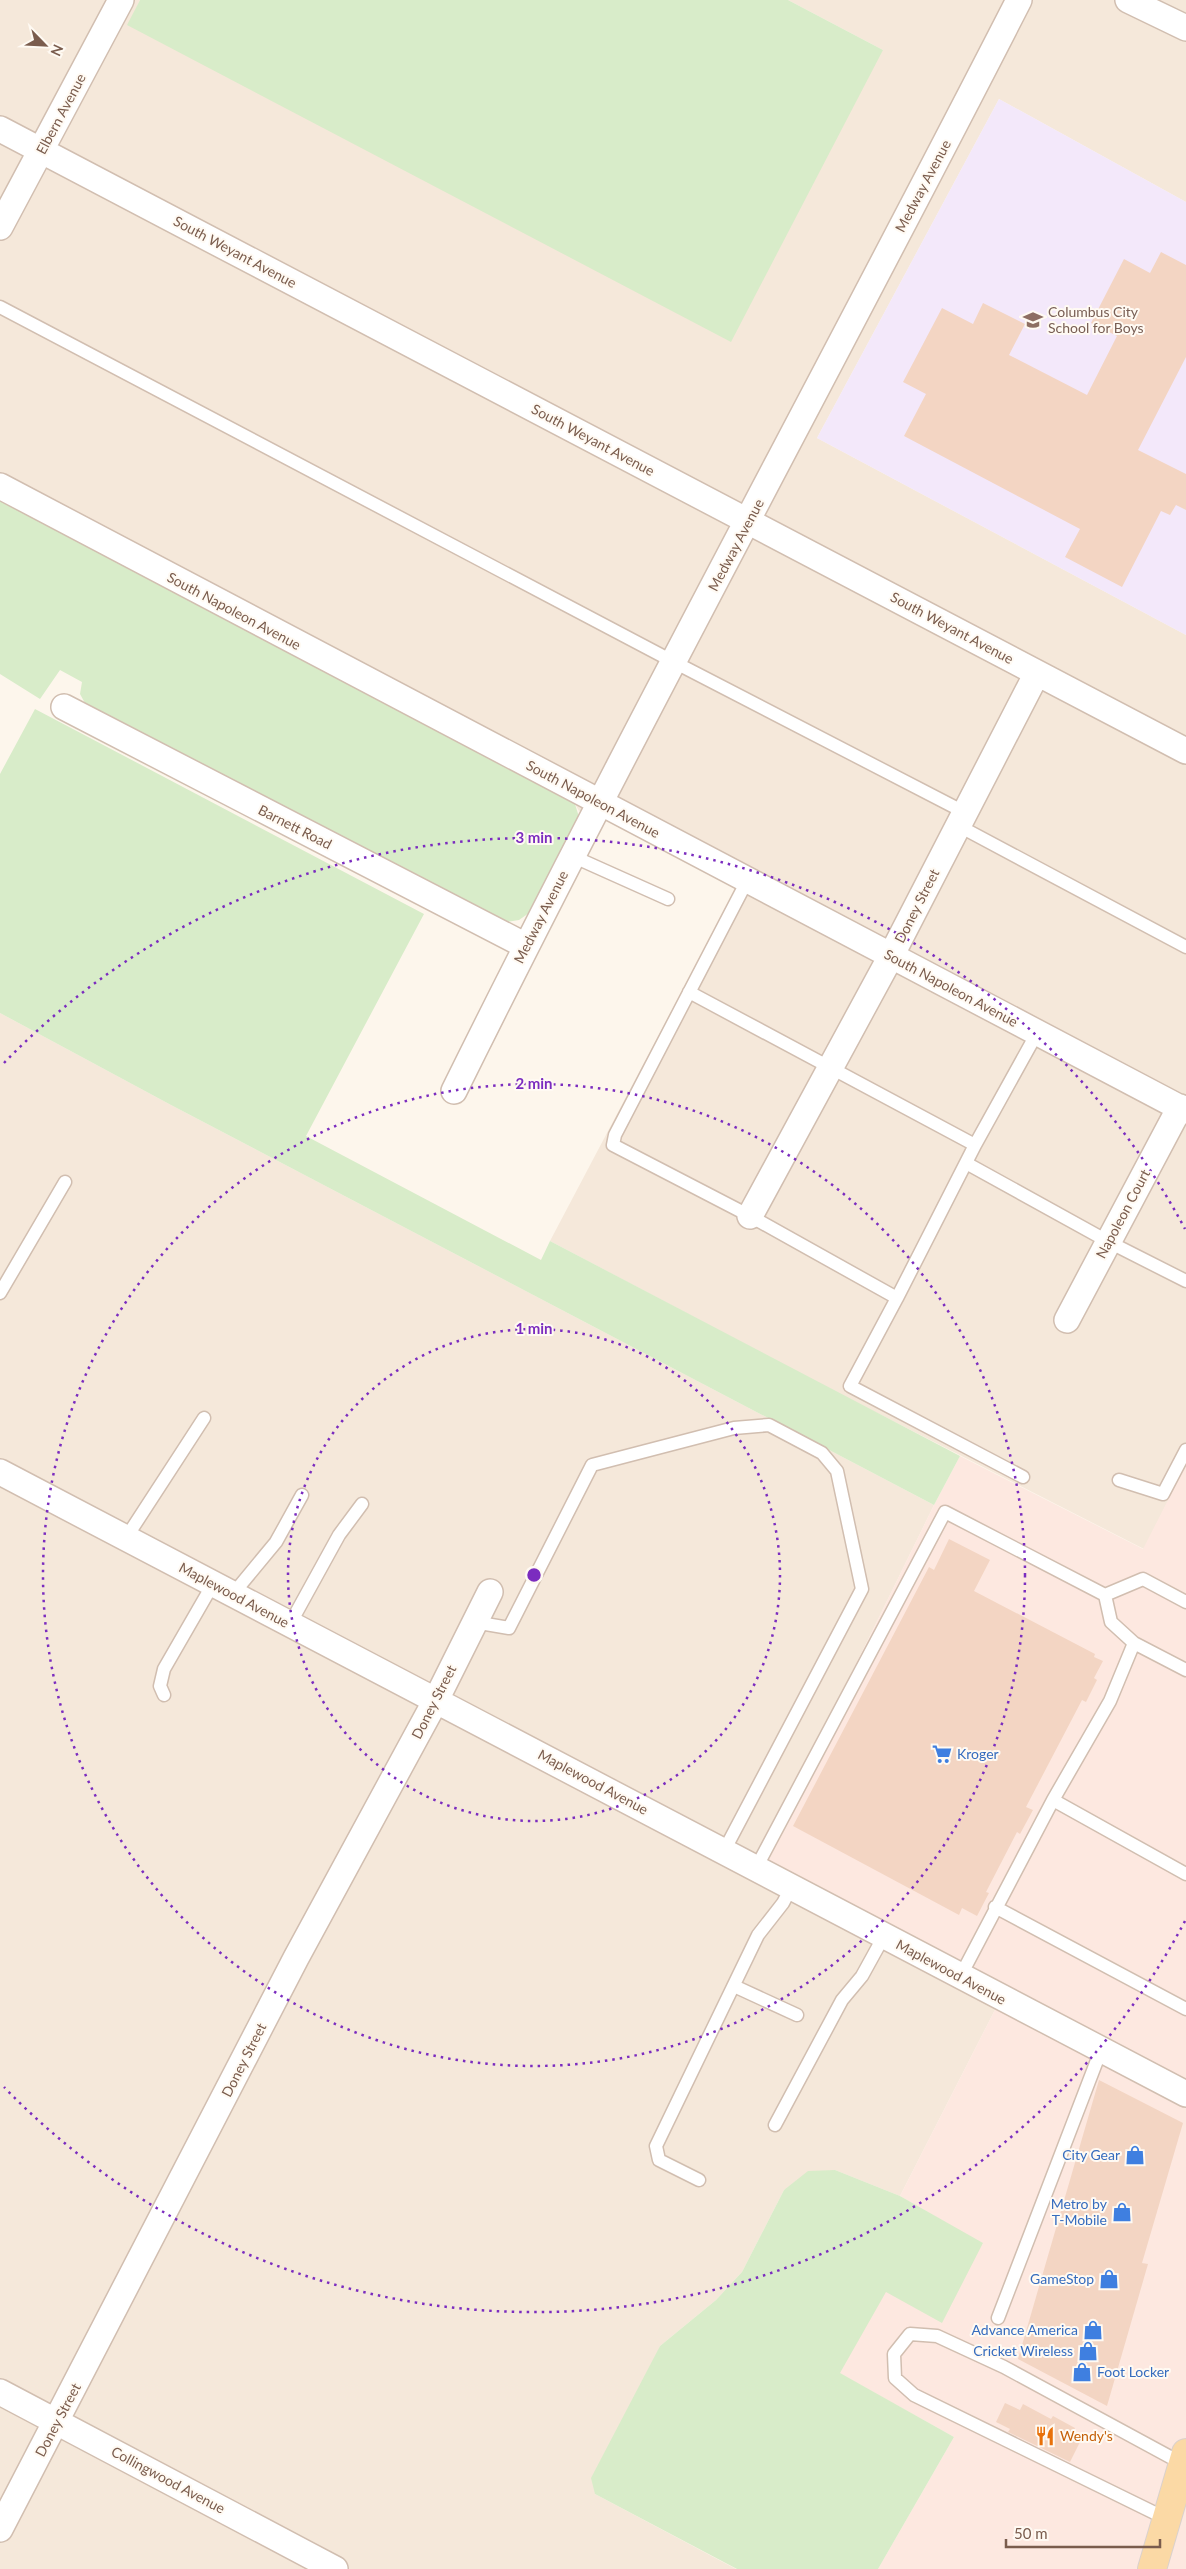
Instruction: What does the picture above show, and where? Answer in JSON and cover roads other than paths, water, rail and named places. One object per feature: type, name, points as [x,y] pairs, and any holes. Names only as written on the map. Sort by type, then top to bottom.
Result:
[{"type":"main road","points":[[1152,2569],[1184,2458]]},
{"type":"street","name":"Elbern Avenue","points":[[0,227],[121,0]]},
{"type":"street","name":"Medway Avenue","points":[[454,1090],[599,803],[1020,0]]},
{"type":"street","points":[[1128,0],[1186,28]]},
{"type":"street","name":"South Weyant Avenue","points":[[0,129],[1186,752]]},
{"type":"street","name":"South Napoleon Avenue","points":[[0,486],[1183,1109]]},
{"type":"street","name":"Doney Street","points":[[750,1216],[891,956],[1037,673]]},
{"type":"street","name":"Barnett Road","points":[[64,707],[526,946]]},
{"type":"street","name":"Napoleon Court","points":[[1067,1320],[1183,1109]]},
{"type":"street","name":"Maplewood Avenue","points":[[0,1472],[1186,2094]]},
{"type":"street","name":"Doney Street","points":[[0,2529],[296,1958],[436,1700],[490,1592]]},
{"type":"street","name":"Collingwood Avenue","points":[[0,2392],[335,2569]]},
{"type":"lane","points":[[0,307],[674,662],[963,819],[1186,947]]},
{"type":"lane","points":[[572,856],[668,899]]},
{"type":"lane","points":[[747,881],[615,1135],[613,1145],[750,1216],[897,1298]]},
{"type":"lane","points":[[689,992],[975,1145]]},
{"type":"lane","points":[[1024,1477],[850,1386],[975,1145],[1037,1033]]},
{"type":"lane","points":[[966,1163],[1109,1242],[1186,1281]]},
{"type":"lane","points":[[0,1293],[65,1182]]},
{"type":"lane","points":[[126,1538],[204,1418]]},
{"type":"lane","points":[[474,1622],[509,1628],[592,1465],[734,1428],[769,1426],[822,1453],[837,1471],[862,1589],[724,1851]]},
{"type":"lane","points":[[1118,1480],[1163,1494],[1186,1450]]},
{"type":"lane","points":[[164,1695],[160,1686],[164,1669],[223,1589],[276,1542],[302,1496]]},
{"type":"lane","points":[[290,1624],[339,1536],[362,1504]]},
{"type":"lane","points":[[756,1868],[945,1512],[1104,1594],[1143,1579],[1186,1602]]},
{"type":"lane","points":[[1104,1594],[1111,1622],[1134,1643],[1186,1670]]},
{"type":"lane","points":[[960,1977],[995,1907],[1026,1855],[1053,1800],[1110,1701],[1134,1643]]},
{"type":"lane","points":[[1053,1800],[1186,1874]]},
{"type":"lane","points":[[699,2180],[659,2160],[656,2146],[758,1935],[783,1903],[792,1886]]},
{"type":"lane","points":[[995,1907],[1186,2009]]},
{"type":"lane","points":[[775,2125],[842,2000],[862,1976],[884,1936]]},
{"type":"lane","points":[[734,1986],[797,2015]]},
{"type":"lane","points":[[998,2318],[1101,2050]]},
{"type":"lane","points":[[1167,2519],[914,2395],[895,2378],[894,2354],[910,2334],[936,2336],[1004,2367],[1184,2458]]},
{"type":"place","name":"Columbus City School for Boys","points":[[1033,320]]},
{"type":"place","name":"Kroger","points":[[942,1754]]},
{"type":"place","name":"City Gear","points":[[1135,2155]]},
{"type":"place","name":"Metro by T-Mobile","points":[[1122,2212]]},
{"type":"place","name":"GameStop","points":[[1109,2279]]},
{"type":"place","name":"Advance America","points":[[1093,2330]]},
{"type":"place","name":"Cricket Wireless","points":[[1088,2351]]},
{"type":"place","name":"Foot Locker","points":[[1082,2372]]},
{"type":"place","name":"Wendy's","points":[[1045,2436]]}]
